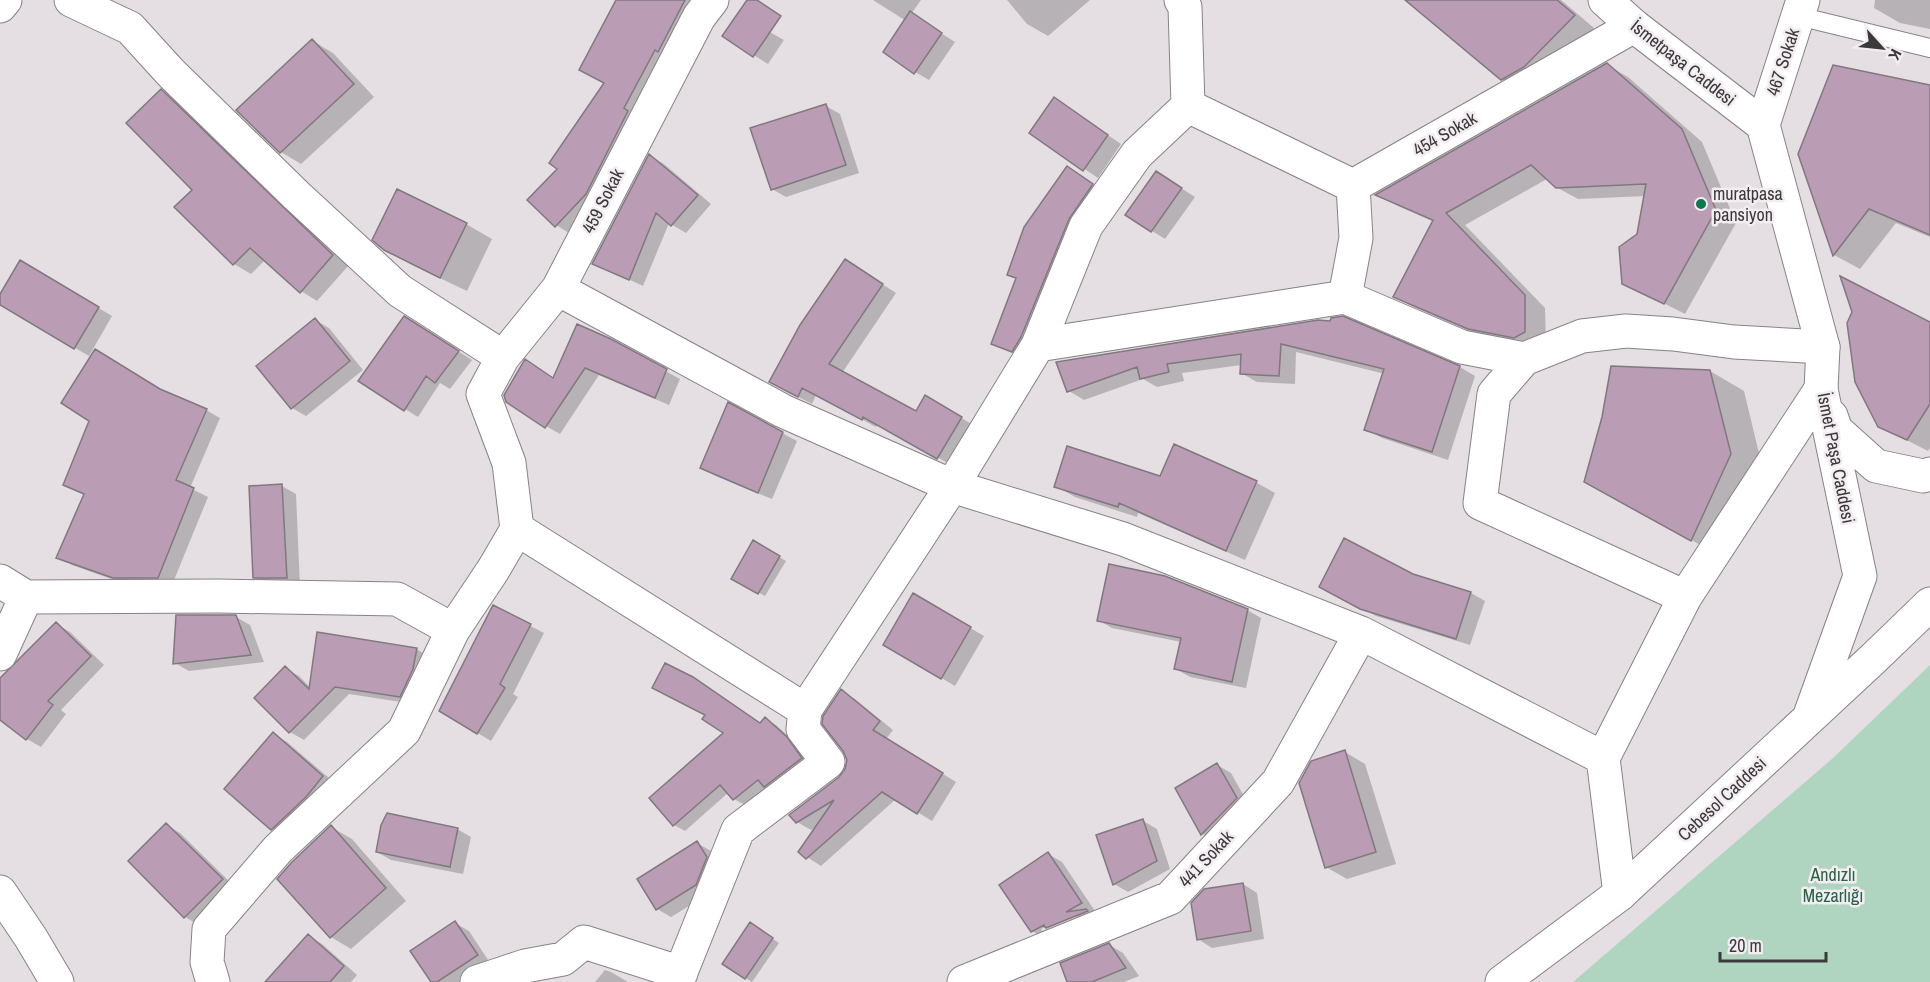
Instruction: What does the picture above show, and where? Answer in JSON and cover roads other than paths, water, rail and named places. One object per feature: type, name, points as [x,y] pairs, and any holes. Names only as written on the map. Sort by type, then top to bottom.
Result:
[{"type":"street","points":[[0,6],[5,0]]},
{"type":"street","points":[[70,0],[130,28],[171,73],[279,179],[400,291],[503,357]]},
{"type":"street","name":"459 Sokak","points":[[517,529],[509,463],[483,394],[503,357],[558,290],[699,17],[712,0]]},
{"type":"street","points":[[477,982],[525,966],[563,959],[584,942],[679,978],[738,830],[828,762],[803,729],[805,710],[952,486],[1038,345],[1086,226],[1137,154],[1188,106],[1185,7],[1181,0]]},
{"type":"street","name":"İsmetpaşa Caddesi","points":[[1605,0],[1634,26],[1763,125]]},
{"type":"street","name":"467 Sokak","points":[[1763,125],[1800,8]]},
{"type":"street","name":"454 Sokak","points":[[1353,186],[1634,26]]},
{"type":"street","points":[[1188,106],[1353,186],[1356,238],[1344,297]]},
{"type":"street","name":"İsmet Paşa Caddesi","points":[[1763,125],[1823,347],[1821,388],[1860,576],[1809,718]]},
{"type":"street","points":[[558,290],[783,411],[952,486],[1123,539],[1361,633],[1603,758]]},
{"type":"street","points":[[1038,345],[1344,297],[1462,347],[1524,359]]},
{"type":"street","points":[[1685,597],[1480,502],[1494,394],[1524,359],[1582,336],[1626,331],[1673,333],[1734,342],[1823,347]]},
{"type":"street","points":[[1821,388],[1836,430],[1876,466],[1923,476],[1930,474]]},
{"type":"street","points":[[1620,894],[1603,758],[1685,597],[1821,388]]},
{"type":"street","points":[[213,982],[207,962],[209,930],[278,849],[404,731],[453,630],[494,570],[517,529],[805,710]]},
{"type":"street","points":[[0,654],[13,589],[397,599],[453,630]]},
{"type":"street","name":"Cebesol Caddesi","points":[[1502,982],[1620,894],[1930,604]]},
{"type":"street","name":"441 Sokak","points":[[970,981],[1170,898],[1278,782],[1361,633]]},
{"type":"street","points":[[0,892],[57,982]]},
{"type":"lane","points":[[1800,8],[1930,48]]},
{"type":"place","name":"muratpasa pansiyon","points":[[1701,204]]},
{"type":"park label","name":"Andızlı Mezarlığı","points":[[1833,885]]}]
